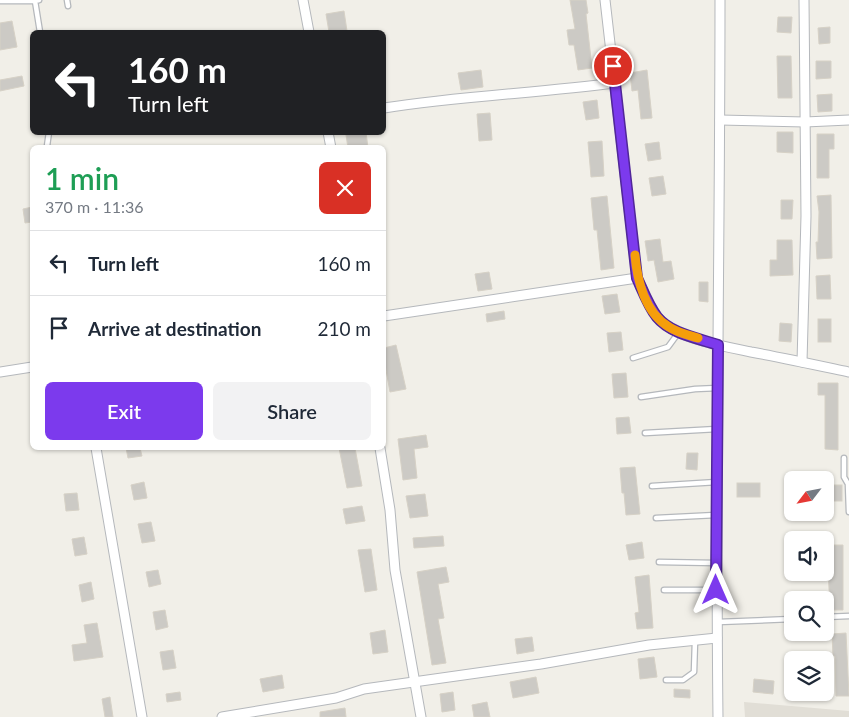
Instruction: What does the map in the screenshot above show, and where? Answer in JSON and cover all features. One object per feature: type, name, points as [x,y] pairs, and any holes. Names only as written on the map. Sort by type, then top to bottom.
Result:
[{"type":"street","points":[[303,0],[309,30]]},
{"type":"street","points":[[605,0],[637,278],[657,318],[679,332],[718,345],[849,372]]},
{"type":"street","points":[[718,717],[716,515],[720,0]]},
{"type":"street","points":[[802,362],[806,216],[804,0]]},
{"type":"street","points":[[386,108],[435,100],[615,83]]},
{"type":"street","points":[[720,120],[805,122],[849,120]]},
{"type":"street","points":[[386,316],[637,278]]},
{"type":"street","points":[[0,372],[30,367]]},
{"type":"street","points":[[96,450],[142,717]]},
{"type":"street","points":[[380,450],[390,510],[395,570],[421,717]]},
{"type":"street","points":[[222,717],[336,698],[364,689],[541,664],[649,645],[717,638]]},
{"type":"lane","points":[[67,0],[68,6]]},
{"type":"lane","points":[[0,1],[37,1],[40,30]]},
{"type":"lane","points":[[633,358],[668,347],[679,332]]},
{"type":"lane","points":[[641,397],[695,389],[718,388]]},
{"type":"lane","points":[[645,434],[717,429]]},
{"type":"lane","points":[[844,458],[844,477],[848,484],[849,512]]},
{"type":"lane","points":[[652,486],[717,482]]},
{"type":"lane","points":[[656,518],[716,515]]},
{"type":"lane","points":[[659,562],[716,563]]},
{"type":"lane","points":[[664,590],[716,590]]},
{"type":"lane","points":[[834,617],[849,616]]},
{"type":"lane","points":[[716,622],[784,618]]},
{"type":"lane","points":[[666,680],[683,680],[694,672],[695,639]]},
{"type":"shaded area","points":[[744,702],[849,711],[849,717],[745,717]]},
{"type":"building","points":[[570,0],[586,0],[592,68],[578,70],[574,45],[569,45],[567,30],[575,29]]},
{"type":"building","points":[[344,11],[347,30],[329,30],[326,14]]},
{"type":"building","points":[[778,17],[792,17],[791,33],[777,32]]},
{"type":"building","points":[[12,21],[17,47],[0,50],[0,23]]},
{"type":"building","points":[[830,27],[830,43],[819,44],[818,28]]},
{"type":"building","points":[[777,56],[791,56],[792,98],[778,98]]},
{"type":"building","points":[[816,61],[831,61],[831,78],[816,79]]},
{"type":"building","points":[[481,70],[483,87],[461,90],[458,73]]},
{"type":"building","points":[[647,70],[652,118],[641,119],[638,90],[632,91],[630,73]]},
{"type":"building","points":[[22,76],[24,86],[0,91],[0,80]]},
{"type":"building","points":[[832,94],[832,111],[818,112],[817,95]]},
{"type":"building","points":[[597,100],[599,118],[586,120],[583,102]]},
{"type":"building","points":[[490,113],[492,140],[479,141],[477,114]]},
{"type":"building","points":[[777,132],[793,132],[793,153],[777,152]]},
{"type":"building","points":[[817,134],[834,134],[834,149],[829,149],[829,178],[817,178]]},
{"type":"building","points":[[346,135],[366,135],[368,145],[348,145]]},
{"type":"building","points":[[602,141],[604,176],[591,177],[588,142]]},
{"type":"building","points":[[659,142],[661,159],[648,161],[645,144]]},
{"type":"building","points":[[663,176],[666,194],[652,196],[649,178]]},
{"type":"building","points":[[831,195],[832,258],[817,259],[816,242],[818,242],[819,212],[817,196]]},
{"type":"building","points":[[607,196],[614,268],[601,270],[597,230],[594,230],[591,198]]},
{"type":"building","points":[[781,200],[793,200],[792,219],[781,219]]},
{"type":"building","points":[[30,207],[30,222],[25,223],[23,209]]},
{"type":"building","points":[[660,239],[663,262],[671,261],[674,279],[658,282],[654,260],[648,261],[645,241]]},
{"type":"building","points":[[777,240],[792,240],[793,275],[770,276],[770,260],[777,260]]},
{"type":"building","points":[[489,272],[492,289],[478,291],[475,274]]},
{"type":"building","points":[[830,275],[831,299],[817,299],[816,276]]},
{"type":"building","points":[[699,282],[708,282],[708,302],[699,301]]},
{"type":"building","points":[[617,294],[620,312],[605,314],[602,296]]},
{"type":"building","points":[[504,311],[505,319],[487,322],[486,314]]},
{"type":"building","points":[[818,319],[831,319],[831,342],[818,342]]},
{"type":"building","points":[[780,323],[792,324],[791,342],[779,341]]},
{"type":"building","points":[[621,332],[623,350],[609,352],[607,333]]},
{"type":"building","points":[[396,345],[406,389],[390,392],[386,370],[386,348]]},
{"type":"building","points":[[626,373],[628,397],[614,398],[612,374]]},
{"type":"building","points":[[818,383],[838,383],[838,450],[825,449],[825,395],[818,395]]},
{"type":"building","points":[[629,417],[631,433],[617,434],[616,418]]},
{"type":"building","points":[[426,435],[428,447],[414,449],[417,478],[403,480],[398,439]]},
{"type":"building","points":[[126,450],[140,450],[142,456],[128,458]]},
{"type":"building","points":[[339,450],[355,450],[362,486],[347,488]]},
{"type":"building","points":[[687,453],[698,453],[697,470],[686,469]]},
{"type":"building","points":[[635,467],[640,514],[626,515],[620,468]]},
{"type":"building","points":[[144,482],[147,498],[134,500],[131,485]]},
{"type":"building","points":[[737,483],[760,483],[760,497],[737,497]]},
{"type":"building","points":[[834,485],[842,485],[842,501],[834,501]]},
{"type":"building","points":[[77,493],[79,510],[66,511],[64,494]]},
{"type":"building","points":[[425,494],[428,516],[410,518],[406,496]]},
{"type":"building","points":[[362,506],[365,521],[346,524],[343,509]]},
{"type":"building","points":[[151,522],[155,541],[142,543],[138,524]]},
{"type":"building","points":[[443,536],[444,546],[414,548],[413,538]]},
{"type":"building","points":[[84,537],[87,554],[75,556],[72,539]]},
{"type":"building","points":[[642,542],[644,558],[629,560],[626,545]]},
{"type":"building","points":[[834,545],[843,545],[843,610],[834,610],[834,591],[829,591],[829,581],[834,581]]},
{"type":"building","points":[[371,549],[377,590],[365,592],[358,550]]},
{"type":"building","points":[[446,567],[449,582],[438,584],[444,618],[438,619],[446,663],[432,665],[417,572]]},
{"type":"building","points":[[158,570],[161,584],[149,587],[146,572]]},
{"type":"building","points":[[649,575],[653,628],[637,629],[635,613],[639,612],[635,577]]},
{"type":"building","points":[[91,582],[94,599],[82,602],[79,585]]},
{"type":"building","points":[[165,610],[168,627],[156,630],[153,612]]},
{"type":"building","points":[[97,623],[103,657],[74,661],[72,645],[87,643],[84,625]]},
{"type":"building","points":[[385,630],[388,652],[373,654],[370,633]]},
{"type":"building","points":[[846,633],[849,696],[836,696],[835,656],[832,641],[834,641],[834,634]]},
{"type":"building","points":[[532,637],[534,651],[517,654],[515,639]]},
{"type":"building","points":[[173,650],[176,668],[163,670],[160,652]]},
{"type":"building","points":[[654,657],[657,677],[640,679],[638,659]]},
{"type":"building","points":[[282,675],[284,688],[263,692],[260,679]]},
{"type":"building","points":[[536,677],[539,693],[513,698],[510,682]]},
{"type":"building","points":[[754,679],[774,681],[773,694],[753,692]]},
{"type":"building","points":[[674,689],[690,690],[690,698],[674,697]]},
{"type":"building","points":[[180,692],[181,700],[167,702],[166,694]]},
{"type":"building","points":[[453,692],[455,710],[442,712],[440,694]]},
{"type":"building","points":[[110,697],[113,717],[105,717],[102,699]]},
{"type":"building","points":[[487,702],[490,717],[474,717],[472,705]]},
{"type":"building","points":[[345,708],[346,717],[320,717],[320,712]]},
{"type":"slow traffic","points":[[635,255],[637,278],[657,318],[679,332],[698,338]]},
{"type":"route","points":[[613,66],[637,278],[657,318],[679,332],[718,345],[716,590]]}]
